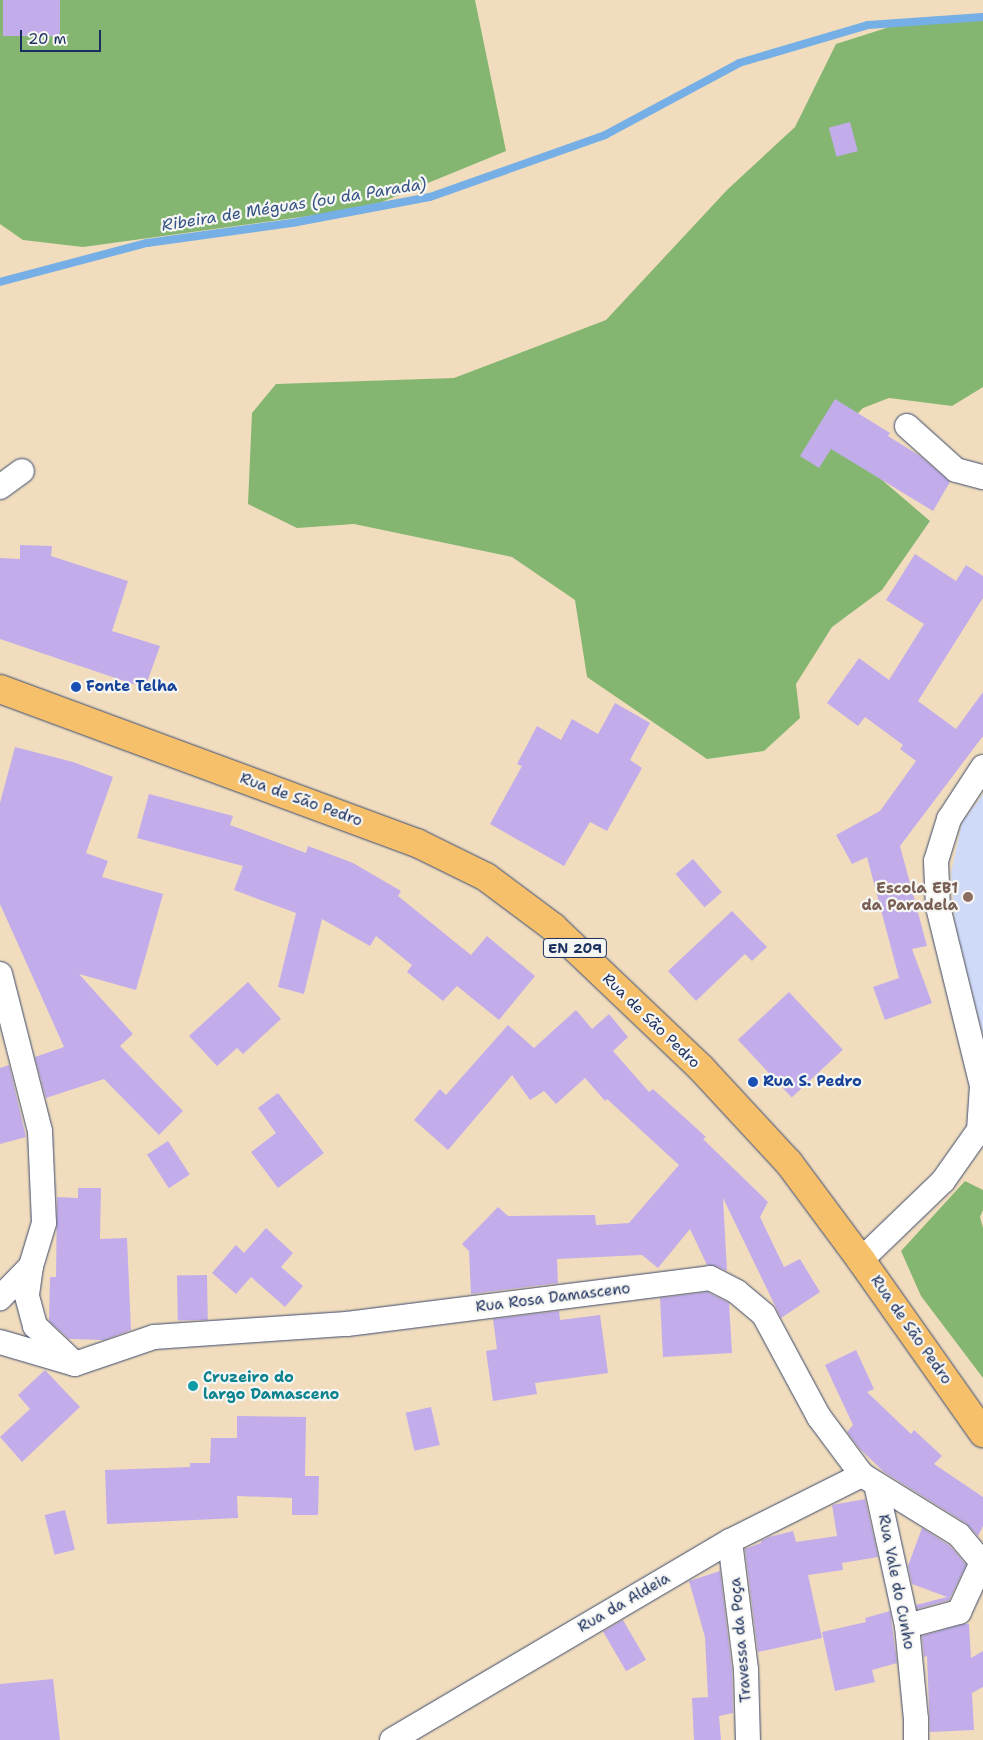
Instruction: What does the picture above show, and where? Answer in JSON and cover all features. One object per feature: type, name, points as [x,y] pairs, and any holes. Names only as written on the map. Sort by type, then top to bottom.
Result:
[{"type":"main road","name":"Rua de São Pedro","points":[[0,689],[418,843],[486,877],[553,927],[701,1068],[789,1163],[861,1260],[983,1433]]},
{"type":"street","points":[[908,426],[956,470],[983,477]]},
{"type":"street","points":[[0,487],[22,471]]},
{"type":"street","points":[[861,1260],[943,1181],[979,1130],[982,1086],[938,906],[936,861],[949,818],[983,767]]},
{"type":"street","points":[[0,974],[40,1131],[44,1223],[31,1266],[27,1296],[35,1326],[75,1364]]},
{"type":"street","points":[[0,1298],[31,1266]]},
{"type":"street","name":"Rua Rosa Damasceno","points":[[75,1364],[154,1337],[347,1324],[710,1278],[737,1292],[764,1315],[819,1417],[869,1479],[959,1535],[982,1563]]},
{"type":"street","points":[[0,1342],[75,1364]]},
{"type":"street","name":"Rua da Aldeia","points":[[392,1740],[730,1541],[869,1479]]},
{"type":"street","name":"Rua Vale do Cunho","points":[[869,1479],[908,1626],[916,1740]]},
{"type":"street","name":"Travessa da Poça","points":[[730,1541],[746,1670],[748,1740]]},
{"type":"street","points":[[908,1626],[959,1612],[982,1563]]},
{"type":"shaded area","name":"Escola EB1 da Paradela","points":[[983,794],[983,1034],[955,921],[951,873],[962,823]]},
{"type":"green space","points":[[0,0],[475,0],[506,151],[367,208],[83,247],[23,240],[0,224]]},
{"type":"green space","points":[[983,18],[983,387],[952,406],[889,398],[863,408],[833,438],[930,521],[882,590],[832,627],[796,684],[800,718],[764,751],[707,759],[587,677],[575,600],[512,557],[354,524],[297,528],[248,504],[252,413],[276,384],[454,378],[606,320],[727,190],[795,127],[836,44],[902,23]]},
{"type":"green space","points":[[965,1181],[983,1190],[983,1210],[980,1217],[983,1228],[983,1378],[921,1296],[901,1251]]},
{"type":"building","points":[[3,0],[60,0],[60,36],[3,36]]},
{"type":"building","points":[[850,122],[858,151],[837,157],[829,128]]},
{"type":"building","points":[[835,399],[890,433],[888,436],[920,456],[950,482],[933,511],[831,449],[819,468],[800,456]]},
{"type":"building","points":[[20,545],[52,546],[51,556],[128,581],[112,631],[160,646],[145,688],[0,639],[0,558],[20,559]]},
{"type":"building","points":[[915,554],[956,581],[966,565],[983,576],[983,598],[918,701],[956,729],[983,692],[983,736],[900,846],[927,946],[912,949],[932,1003],[885,1020],[873,987],[899,978],[867,857],[852,864],[836,835],[880,811],[916,761],[900,749],[903,745],[865,717],[858,726],[827,703],[859,658],[889,680],[924,624],[886,600]]},
{"type":"building","points":[[615,703],[650,723],[630,760],[642,768],[607,831],[590,822],[564,866],[490,824],[522,766],[517,764],[537,726],[561,740],[572,719],[598,734]]},
{"type":"building","points":[[15,747],[73,762],[113,777],[86,853],[108,861],[102,877],[163,894],[136,990],[79,974],[133,1034],[120,1046],[183,1111],[159,1135],[104,1079],[46,1098],[35,1057],[64,1047],[0,904],[0,803]]},
{"type":"building","points":[[149,794],[233,816],[230,825],[306,853],[308,846],[353,863],[401,891],[398,896],[471,955],[487,936],[535,976],[499,1020],[457,986],[443,1001],[407,972],[412,965],[376,936],[370,946],[322,919],[304,994],[278,987],[296,913],[234,890],[243,866],[137,838]]},
{"type":"building","points":[[693,859],[722,892],[705,907],[676,874]]},
{"type":"building","points":[[732,911],[767,947],[752,961],[745,954],[696,1001],[668,971]]},
{"type":"building","points":[[248,982],[281,1019],[243,1054],[237,1048],[217,1066],[189,1036]]},
{"type":"building","points":[[789,992],[843,1050],[792,1098],[738,1040]]},
{"type":"building","points":[[576,1010],[592,1029],[609,1014],[628,1037],[613,1051],[649,1092],[653,1089],[706,1137],[703,1139],[768,1202],[760,1217],[784,1267],[800,1259],[820,1292],[781,1318],[723,1198],[727,1271],[716,1266],[707,1265],[690,1229],[658,1268],[642,1255],[557,1259],[558,1283],[471,1294],[469,1251],[462,1244],[498,1207],[508,1216],[595,1215],[596,1225],[629,1223],[679,1165],[607,1099],[605,1101],[585,1078],[556,1104],[544,1091],[530,1100],[512,1075],[448,1150],[414,1120],[440,1089],[446,1095],[508,1025],[534,1048]]},
{"type":"building","points":[[9,1065],[26,1137],[0,1144],[0,1068]]},
{"type":"building","points":[[278,1093],[324,1153],[278,1188],[251,1152],[276,1133],[258,1108]]},
{"type":"building","points":[[168,1141],[190,1175],[169,1188],[147,1155]]},
{"type":"building","points":[[78,1188],[101,1188],[100,1239],[127,1238],[131,1330],[104,1340],[69,1339],[49,1321],[50,1277],[56,1277],[57,1197],[78,1198]]},
{"type":"building","points":[[266,1228],[293,1253],[281,1267],[303,1286],[285,1307],[251,1277],[236,1294],[212,1273],[236,1245],[244,1253]]},
{"type":"building","points":[[207,1275],[208,1320],[178,1321],[177,1276]]},
{"type":"building","points":[[707,1292],[729,1303],[732,1353],[663,1357],[660,1298]]},
{"type":"building","points":[[559,1311],[560,1320],[600,1315],[608,1373],[535,1383],[537,1394],[493,1401],[486,1351],[497,1349],[493,1319]]},
{"type":"building","points":[[856,1350],[874,1389],[867,1392],[911,1434],[914,1430],[942,1456],[934,1464],[983,1497],[983,1526],[978,1536],[966,1523],[884,1472],[860,1449],[847,1432],[853,1425],[825,1365]]},
{"type":"building","points":[[45,1370],[80,1407],[22,1462],[0,1437],[30,1409],[18,1395]]},
{"type":"building","points":[[431,1407],[440,1445],[414,1451],[406,1413]]},
{"type":"building","points":[[237,1416],[306,1417],[305,1476],[319,1476],[318,1515],[292,1515],[292,1498],[237,1496],[238,1518],[107,1524],[105,1470],[190,1467],[190,1463],[210,1463],[211,1438],[237,1438]]},
{"type":"building","points":[[865,1499],[878,1557],[842,1563],[843,1570],[808,1575],[822,1638],[758,1652],[745,1549],[761,1543],[761,1541],[769,1537],[793,1531],[796,1542],[837,1536],[832,1505]]},
{"type":"building","points":[[65,1510],[75,1550],[55,1555],[45,1515]]},
{"type":"building","points":[[922,1528],[950,1546],[966,1565],[949,1600],[917,1609],[916,1605],[947,1597],[912,1584],[908,1566]]},
{"type":"building","points":[[720,1571],[732,1671],[733,1713],[719,1716],[721,1740],[694,1740],[692,1698],[708,1697],[705,1637],[689,1581]]},
{"type":"building","points":[[890,1611],[897,1663],[872,1670],[875,1682],[835,1691],[822,1632],[866,1622],[865,1618]]},
{"type":"building","points":[[623,1620],[646,1660],[626,1671],[603,1632]]},
{"type":"building","points":[[969,1624],[971,1658],[983,1651],[983,1687],[972,1693],[974,1730],[930,1732],[927,1656],[924,1657],[922,1636]]},
{"type":"building","points":[[53,1679],[60,1740],[0,1740],[0,1684]]},
{"type":"waterway","name":"Ribeira de Méguas (ou da Parada)","points":[[0,282],[147,243],[292,223],[430,197],[605,135],[739,63],[868,25],[983,17]]},
{"type":"place","name":"Fonte Telha","points":[[76,687]]},
{"type":"place","name":"Escola EB1 da Paradela","points":[[968,897]]},
{"type":"place","name":"Rua S. Pedro","points":[[753,1082]]},
{"type":"place","name":"Cruzeiro do largo Damasceno","points":[[193,1386]]}]
